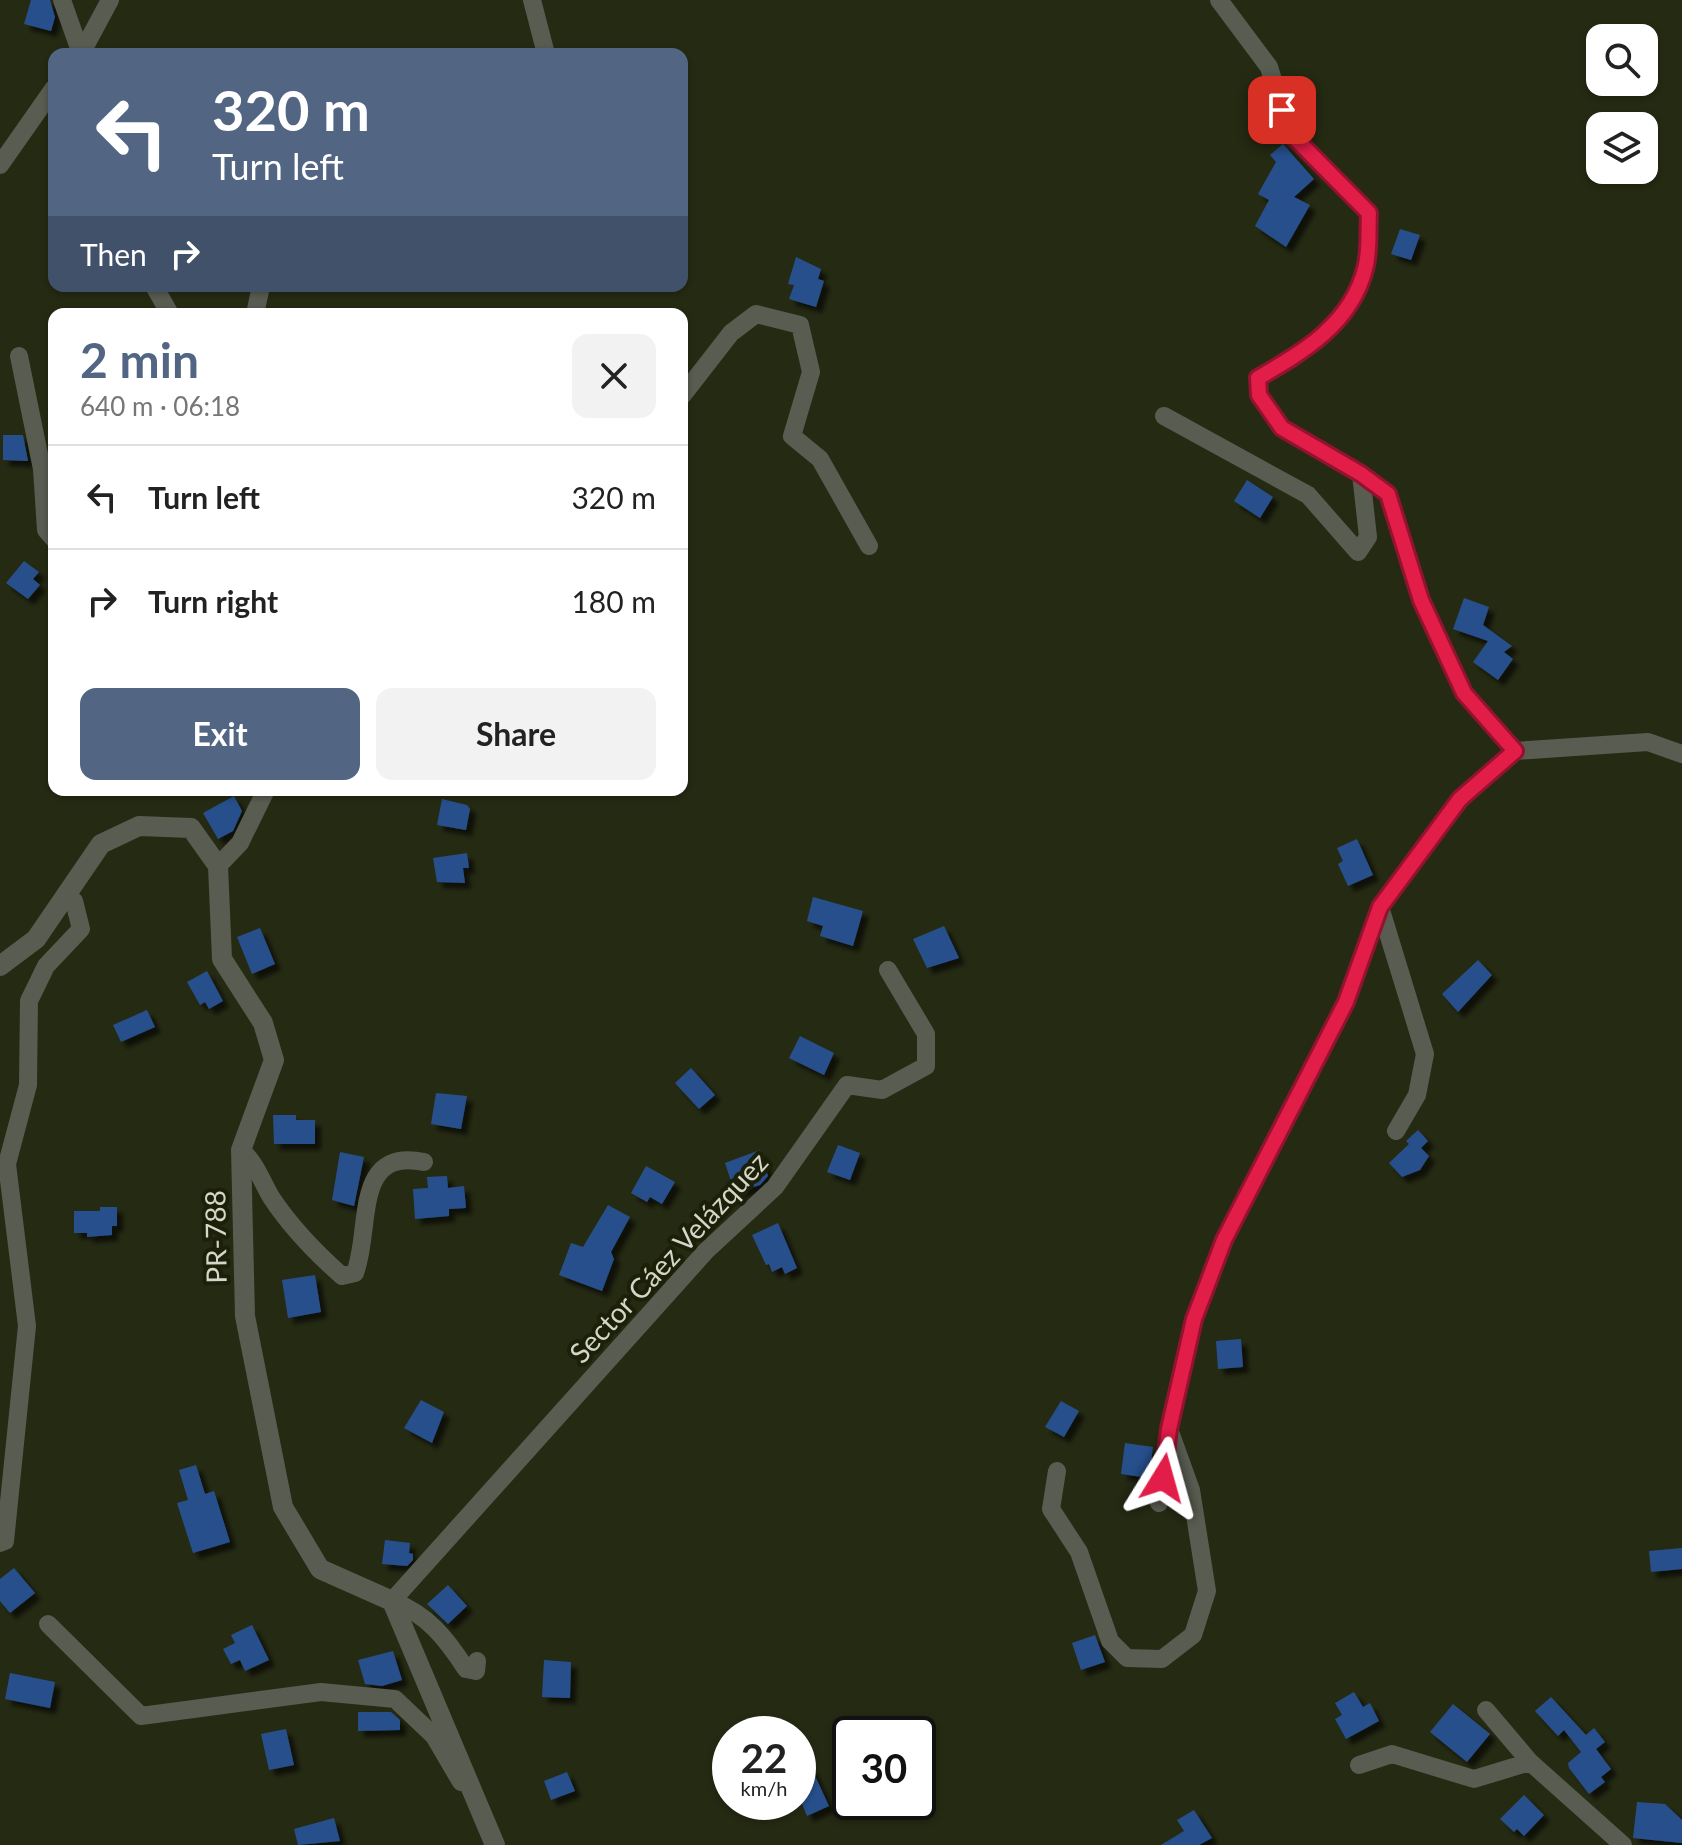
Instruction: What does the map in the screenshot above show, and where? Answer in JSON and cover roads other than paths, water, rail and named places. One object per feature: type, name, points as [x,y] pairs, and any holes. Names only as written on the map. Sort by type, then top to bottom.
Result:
[{"type":"street","points":[[62,0],[78,48]]},
{"type":"street","points":[[83,48],[110,0]]},
{"type":"street","points":[[532,0],[544,48]]},
{"type":"street","points":[[1219,0],[1269,67],[1289,132],[1369,213],[1365,269],[1346,310],[1312,347],[1258,378],[1259,395],[1282,428],[1361,474],[1388,494],[1421,600],[1464,693],[1515,751]]},
{"type":"street","points":[[0,165],[48,97]]},
{"type":"street","points":[[688,388],[731,333],[756,314],[800,325],[811,372],[792,436],[820,459],[869,546]]},
{"type":"street","points":[[19,356],[48,512]]},
{"type":"street","points":[[1164,416],[1308,495],[1358,552],[1368,537],[1361,474]]},
{"type":"street","points":[[1159,1503],[1169,1429],[1194,1319],[1224,1240],[1346,1002],[1380,907],[1460,799],[1515,751],[1648,742],[1682,754]]},
{"type":"street","points":[[0,966],[36,939],[68,897],[101,844],[139,826],[191,828],[218,866],[240,843],[263,796]]},
{"type":"street","name":"PR-788","points":[[218,866],[222,959],[263,1023],[274,1060],[241,1150],[245,1316],[283,1507],[320,1569],[392,1601]]},
{"type":"street","points":[[0,1543],[5,1541],[27,1326],[7,1164],[28,1085],[29,1001],[46,966],[81,929],[74,901],[68,897]]},
{"type":"street","points":[[1380,907],[1425,1054],[1417,1095],[1396,1131]]},
{"type":"street","name":"Sector Cáez Velázquez","points":[[392,1601],[706,1251],[775,1187],[847,1085],[882,1090],[926,1066],[926,1034],[888,970]]},
{"type":"street","points":[[241,1150],[251,1158],[272,1198],[299,1232],[342,1276],[355,1273],[361,1257],[366,1205],[379,1170],[393,1160],[424,1162]]},
{"type":"street","points":[[1057,1471],[1051,1509],[1079,1552],[1110,1641],[1127,1658],[1162,1659],[1193,1635],[1207,1591],[1191,1490],[1169,1429]]},
{"type":"street","points":[[392,1601],[415,1609],[449,1640],[466,1669],[476,1671],[477,1661]]},
{"type":"street","points":[[392,1601],[481,1805],[495,1845]]},
{"type":"street","points":[[48,1624],[141,1716],[321,1692],[395,1699],[434,1736],[469,1795],[481,1805]]},
{"type":"street","points":[[1486,1710],[1530,1762],[1623,1845]]},
{"type":"street","points":[[1359,1765],[1392,1754],[1474,1779],[1530,1762]]}]
